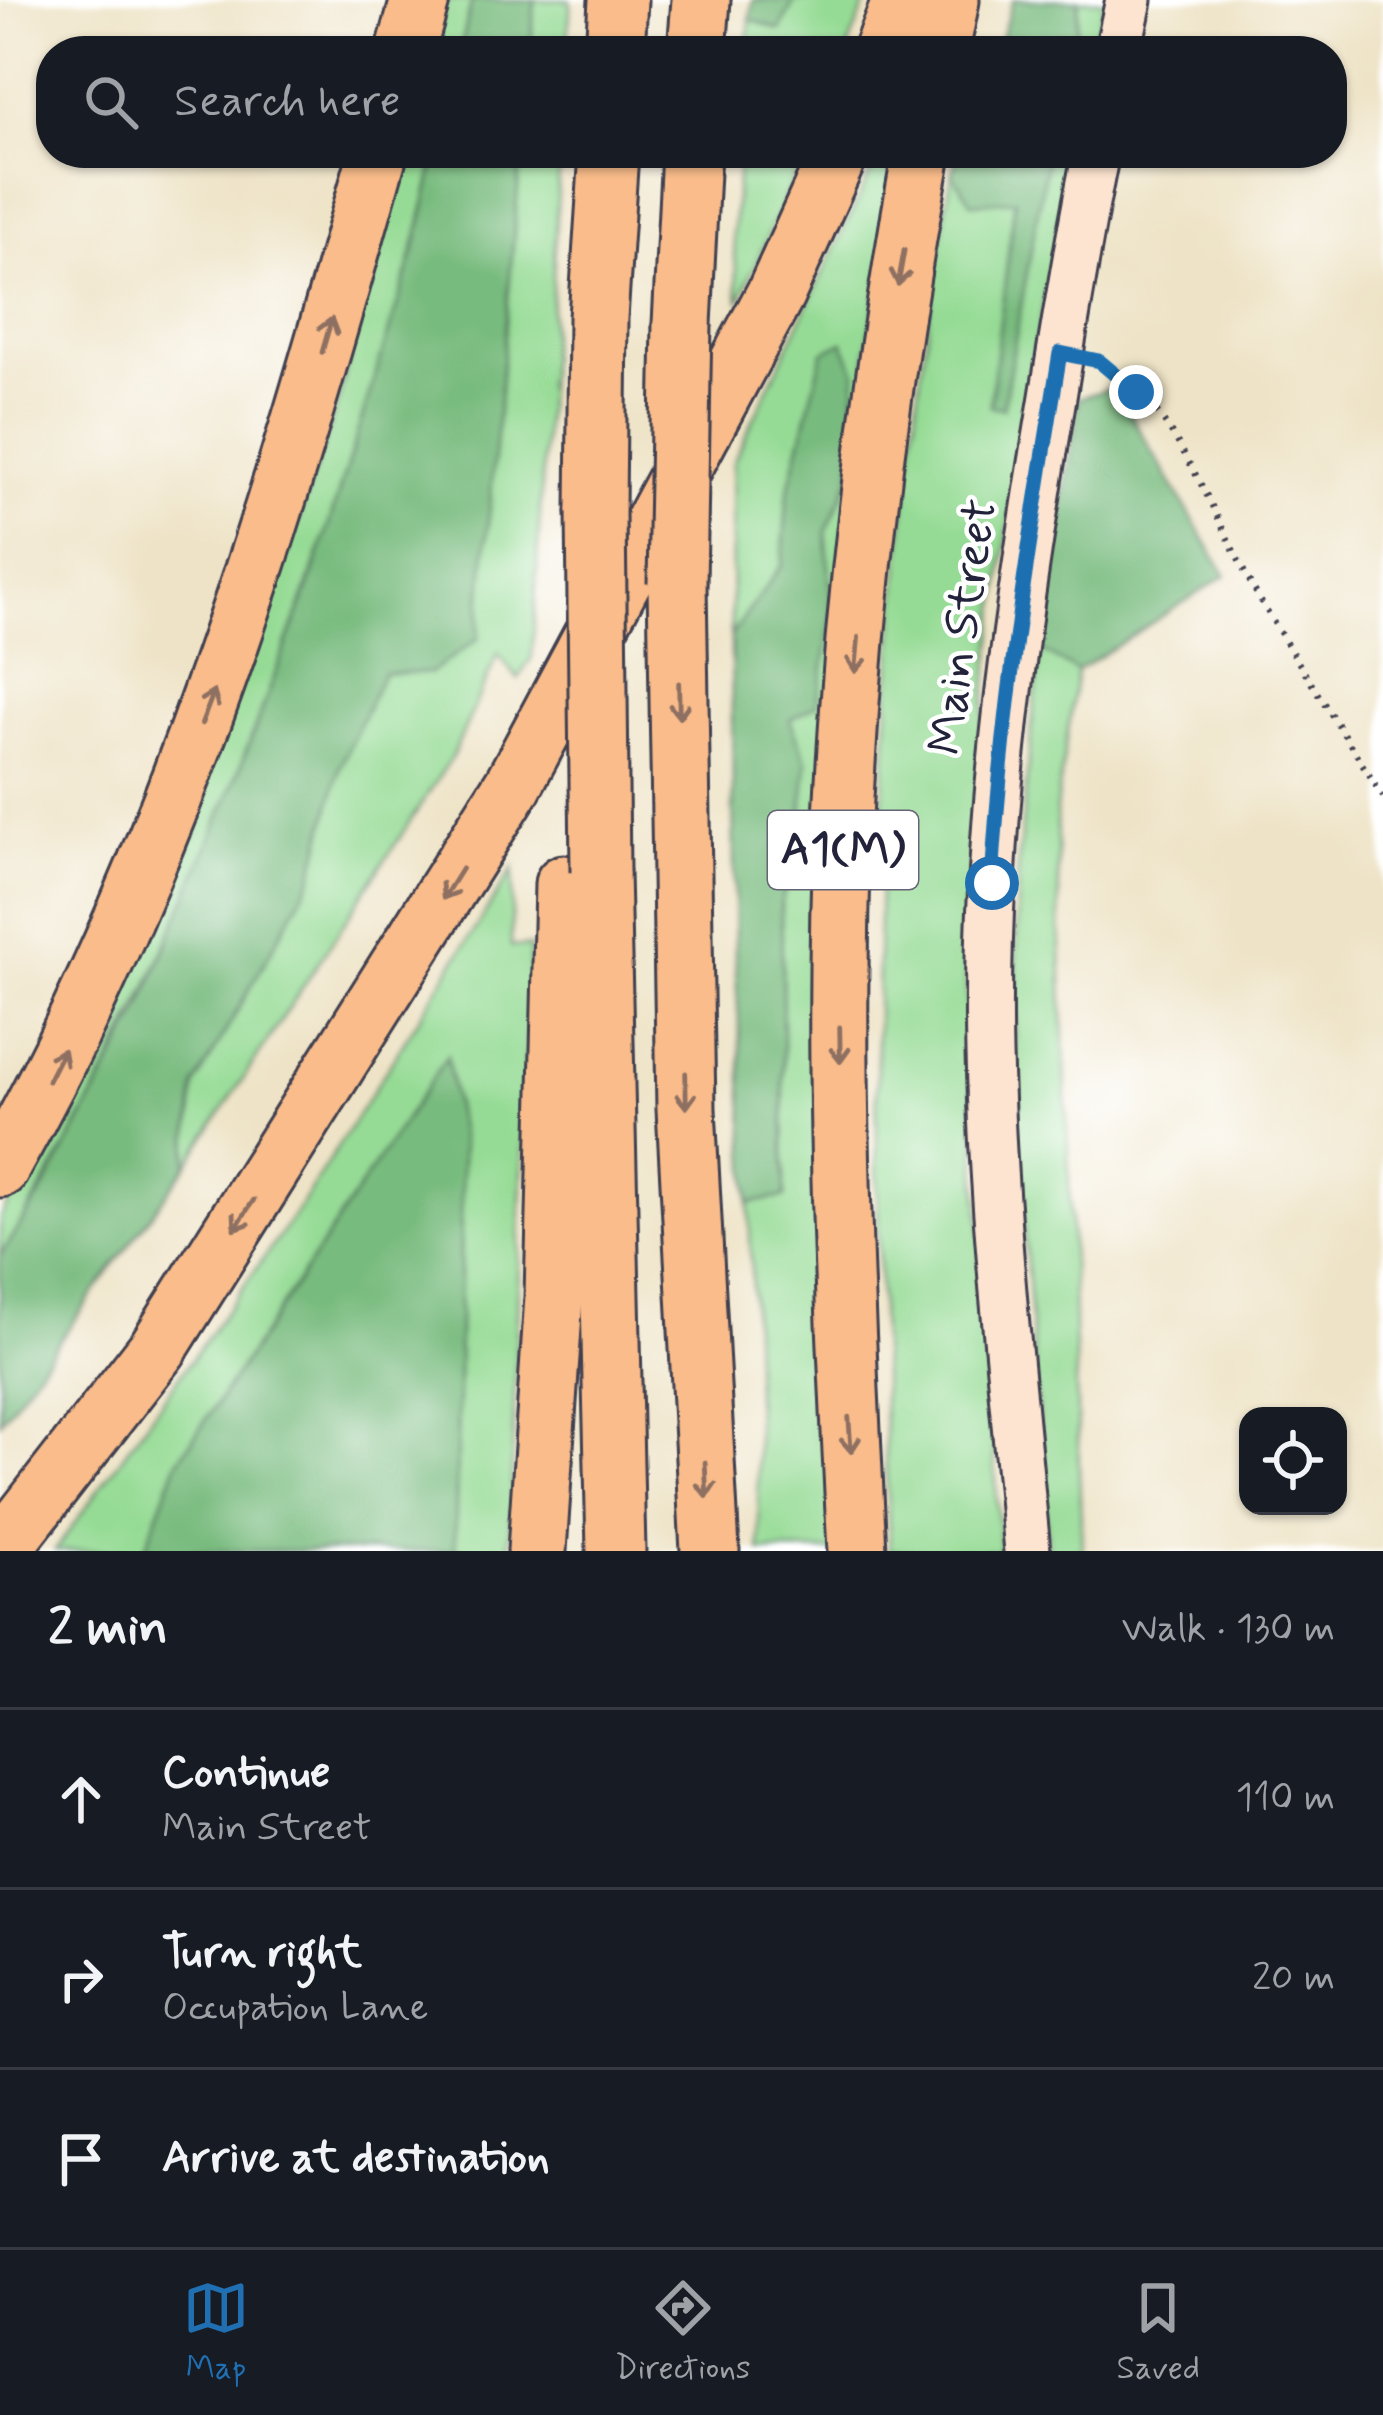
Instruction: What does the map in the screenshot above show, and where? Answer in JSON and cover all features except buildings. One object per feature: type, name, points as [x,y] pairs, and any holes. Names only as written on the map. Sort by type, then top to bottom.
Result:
[{"type":"highway","points":[[410,36],[420,0]]},
{"type":"highway","points":[[616,36],[618,0]]},
{"type":"highway","points":[[698,36],[701,0]]},
{"type":"highway","points":[[888,36],[902,0]]},
{"type":"highway","points":[[943,36],[950,0]]},
{"type":"highway","points":[[0,1168],[89,1000],[139,888],[223,666],[304,413],[374,168]]},
{"type":"highway","points":[[537,1551],[582,875],[595,617],[598,318],[607,168]]},
{"type":"highway","points":[[690,168],[677,584],[686,1109],[710,1551]]},
{"type":"highway","points":[[0,1551],[158,1348],[513,785],[766,314],[831,168]]},
{"type":"highway","name":"A1(M)","points":[[856,1551],[842,1229],[839,965],[844,825],[872,484],[896,293],[919,168]]},
{"type":"highway","points":[[582,875],[616,1551]]},
{"type":"street","points":[[1121,36],[1129,0]]},
{"type":"street","name":"Main Street","points":[[1027,1551],[997,1204],[989,1051],[992,883],[999,763],[1017,615],[1093,168]]},
{"type":"path","points":[[1060,353],[1099,361],[1124,378],[1183,448],[1253,588],[1383,797]]},
{"type":"green space","points":[[446,0],[472,0],[464,36],[436,36]]},
{"type":"green space","points":[[472,0],[535,0],[531,36],[464,36]]},
{"type":"green space","points":[[535,0],[571,0],[568,36],[531,36]]},
{"type":"green space","points":[[753,0],[795,0],[780,30],[750,19]]},
{"type":"green space","points":[[795,0],[867,0],[853,36],[749,36],[750,19],[779,30]]},
{"type":"green space","points":[[1013,0],[1079,0],[1076,36],[1002,36]]},
{"type":"green space","points":[[1079,0],[1105,0],[1097,36],[1076,36]]},
{"type":"green space","points":[[400,168],[433,168],[383,358],[340,492],[212,837],[116,1052],[0,1256],[0,1217],[28,1172],[258,641],[338,401]]},
{"type":"green space","points":[[434,168],[520,168],[478,639],[430,673],[383,673],[340,767],[312,878],[195,1086],[186,1167],[0,1422],[0,1256],[44,1189],[138,1015],[240,768],[313,575],[416,245]]},
{"type":"green space","points":[[520,168],[559,168],[532,657],[518,679],[498,654],[453,755],[186,1167],[195,1086],[312,878],[340,767],[383,672],[430,673],[504,332]]},
{"type":"green space","points":[[738,168],[797,168],[739,302],[733,234]]},
{"type":"green space","points":[[873,168],[900,168],[867,350],[839,1551],[760,1551],[749,1203],[785,1196],[781,903],[800,839],[790,720],[833,619],[826,532],[851,476],[823,352],[788,493],[782,565],[731,636],[733,462]]},
{"type":"green space","points":[[954,168],[1045,168],[1003,408],[990,406],[1015,200],[972,203],[952,173]]},
{"type":"green space","points":[[1045,168],[1068,168],[1026,397],[987,684],[971,858],[966,983],[1000,1551],[890,1551],[878,1204],[881,860],[904,517],[952,173],[973,203],[1015,199],[990,405],[1003,408]]},
{"type":"green space","points":[[843,342],[856,372],[851,476],[826,532],[833,619],[817,704],[790,720],[807,761],[800,839],[781,903],[785,1197],[749,1203],[735,954],[731,636],[782,565],[788,493],[823,352]]},
{"type":"green space","points":[[1114,387],[1226,575],[1077,671],[1040,650],[1079,398]]},
{"type":"green space","points":[[1040,650],[1077,671],[1056,808],[1082,1551],[1048,1551],[1014,1093],[1018,863]]},
{"type":"green space","points":[[513,869],[511,946],[530,947],[509,1551],[455,1551],[462,1147],[446,1058],[177,1463],[144,1551],[55,1551],[296,1213]]},
{"type":"green space","points":[[447,1056],[462,1147],[455,1551],[144,1551],[177,1463]]},
{"type":"route","points":[[992,883],[999,763],[1017,615],[1060,353],[1099,361],[1136,392]]}]
